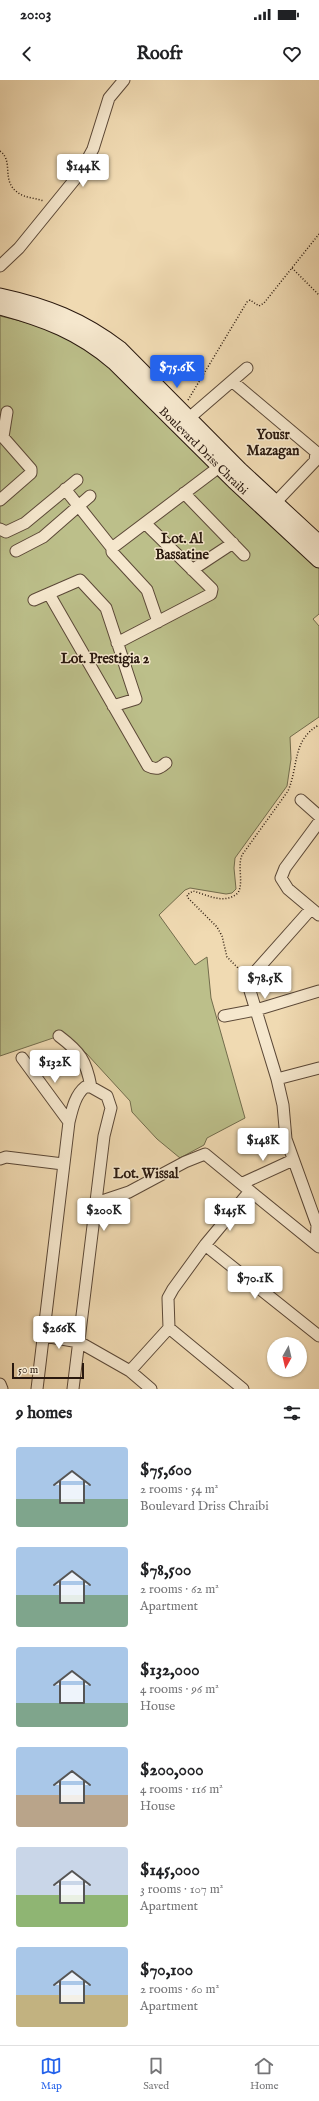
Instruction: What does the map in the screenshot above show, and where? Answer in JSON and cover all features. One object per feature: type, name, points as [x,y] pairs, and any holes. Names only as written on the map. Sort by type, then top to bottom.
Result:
[{"type":"main road","name":"Boulevard Driss Chraibi","points":[[0,296],[48,308],[76,320],[100,334],[120,349],[184,416],[319,544]]},
{"type":"main road","name":"Boulevard Driss Chraibi","points":[[0,307],[51,322],[94,345],[114,362],[219,467],[319,560]]},
{"type":"street","points":[[0,266],[19,248],[80,173],[93,149],[109,98],[124,80]]},
{"type":"street","points":[[184,416],[233,382],[247,368]]},
{"type":"street","points":[[233,382],[316,452],[315,461],[275,503]]},
{"type":"street","points":[[0,500],[31,473],[32,469],[1,438],[7,412]]},
{"type":"street","points":[[112,548],[219,467]]},
{"type":"street","points":[[0,529],[6,532],[25,523],[77,480]]},
{"type":"street","points":[[65,489],[112,548],[112,552],[147,590],[158,622]]},
{"type":"street","points":[[184,493],[244,555]]},
{"type":"street","points":[[16,551],[43,537],[90,496]]},
{"type":"street","points":[[117,643],[211,594],[212,590],[145,523]]},
{"type":"street","points":[[192,570],[233,543]]},
{"type":"street","points":[[34,600],[80,580],[106,608],[136,699],[114,706]]},
{"type":"street","points":[[49,594],[148,766],[154,769],[159,768],[166,763]]},
{"type":"street","points":[[301,800],[319,816]]},
{"type":"street","points":[[317,1245],[317,1225],[286,1139],[283,1105],[277,1079],[247,981],[315,912],[288,889],[281,878],[285,868],[319,822]]},
{"type":"street","points":[[224,1016],[256,1010],[319,991]]},
{"type":"street","points":[[58,1036],[75,1048],[87,1068],[91,1087]]},
{"type":"street","points":[[22,1058],[69,1122]]},
{"type":"street","points":[[277,1079],[319,1068]]},
{"type":"street","points":[[37,1389],[69,1122],[73,1106],[80,1091],[85,1087],[91,1087],[107,1096],[111,1108],[104,1136],[73,1389]]},
{"type":"street","points":[[96,1203],[129,1192],[185,1162],[205,1154],[317,1245]]},
{"type":"street","points":[[0,1159],[6,1157],[63,1164]]},
{"type":"street","points":[[130,1371],[169,1328],[168,1298],[246,1187],[293,1160]]},
{"type":"street","points":[[205,1245],[319,1336]]},
{"type":"street","points":[[169,1328],[243,1389]]},
{"type":"street","points":[[44,1336],[79,1342],[130,1371],[151,1389]]},
{"type":"street","points":[[0,1384],[2,1389]]},
{"type":"path","points":[[0,151],[6,159],[7,177],[10,185],[18,193],[24,196],[57,203]]},
{"type":"path","points":[[184,416],[247,302],[250,300],[257,306],[261,305],[319,234]]},
{"type":"path","points":[[292,268],[319,295]]},
{"type":"path","points":[[247,981],[241,969],[227,957],[222,936],[217,927],[188,898],[187,894],[193,892],[209,897],[227,899],[238,893],[240,886],[239,865],[242,855],[288,791],[293,780],[300,744],[305,736],[319,725]]},
{"type":"green space","points":[[0,316],[52,331],[100,355],[319,567],[319,614],[313,619],[319,626],[319,717],[290,737],[291,759],[287,786],[235,858],[234,868],[236,889],[232,893],[226,894],[190,888],[185,890],[159,915],[195,965],[207,957],[211,998],[245,1118],[207,1138],[204,1145],[180,1158],[157,1139],[132,1112],[130,1101],[86,1053],[59,1036],[0,1056]]},
{"type":"district","name":"Yousr Mazagan","points":[[273,444]]},
{"type":"district","name":"Lot. Al Bassatine","points":[[182,548]]},
{"type":"district","name":"Lot. Prestigia 2","points":[[105,659]]},
{"type":"district","name":"Lot. Wissal","points":[[146,1174]]}]
